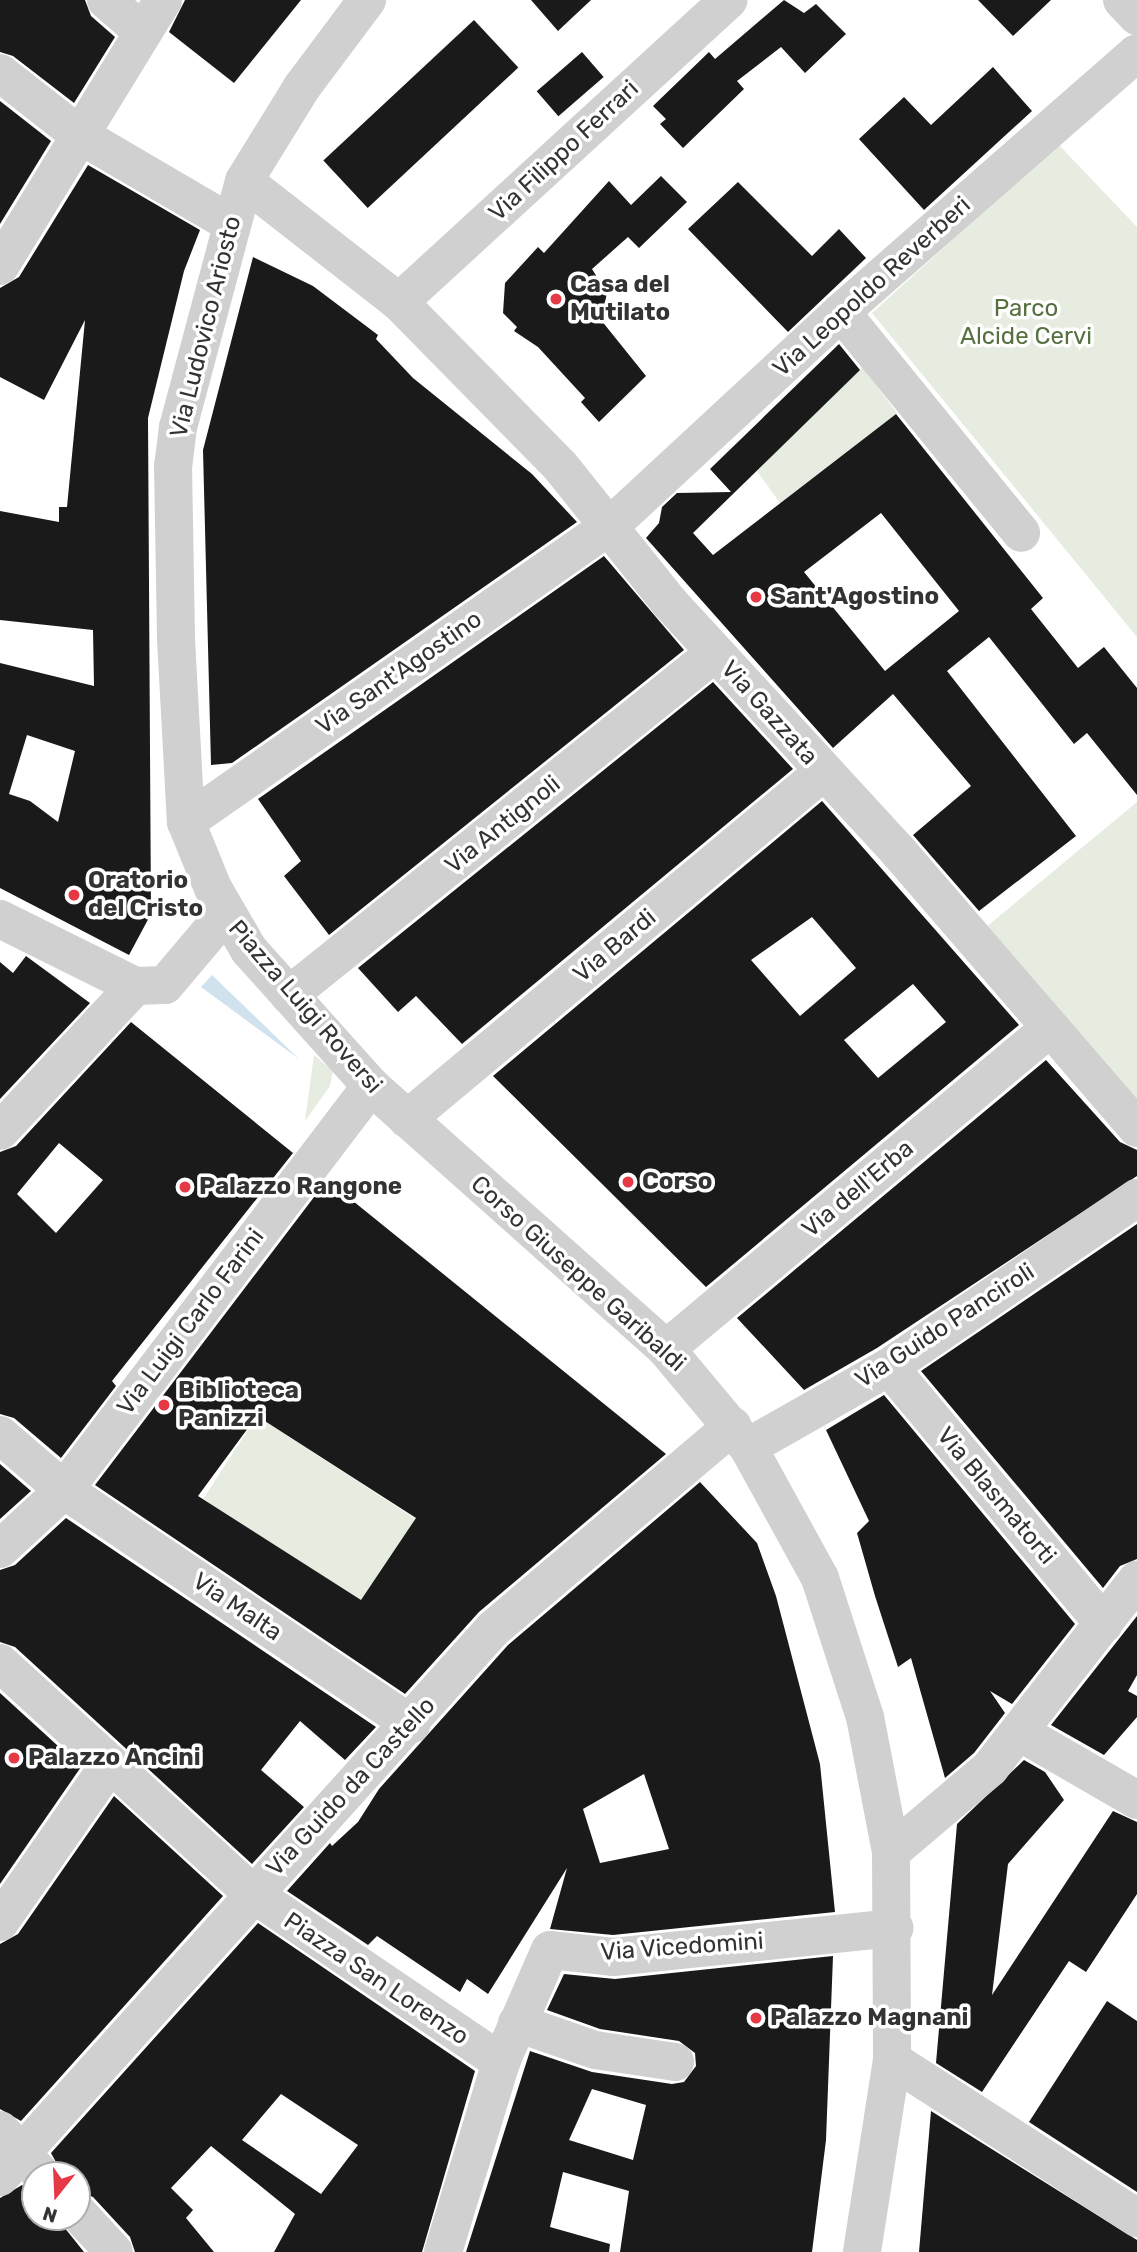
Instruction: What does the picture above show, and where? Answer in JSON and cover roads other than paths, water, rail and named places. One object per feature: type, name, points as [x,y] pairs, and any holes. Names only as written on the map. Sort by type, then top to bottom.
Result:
[{"type":"street","points":[[106,0],[143,32]]},
{"type":"street","points":[[0,265],[78,134],[163,0]]},
{"type":"street","name":"Via Ludovico Ariosto","points":[[198,857],[186,822],[173,465],[178,427],[244,181],[302,87],[367,0]]},
{"type":"street","name":"Via Filippo Ferrari","points":[[399,302],[729,0]]},
{"type":"street","points":[[1122,0],[1137,16]]},
{"type":"street","name":"Via Leopoldo Reverberi","points":[[611,525],[841,312],[1137,53]]},
{"type":"street","points":[[0,74],[78,134],[232,224]]},
{"type":"street","name":"Via Gazzata","points":[[244,181],[399,302],[611,525],[716,653],[822,773],[898,851],[1137,1128]]},
{"type":"street","points":[[841,312],[1021,533]]},
{"type":"street","name":"Via Sant'Agostino","points":[[186,822],[611,525]]},
{"type":"street","name":"Via Antignoli","points":[[289,995],[716,653]]},
{"type":"street","name":"Via Bardi","points":[[419,1130],[822,773]]},
{"type":"street","name":"Piazza Luigi Roversi","points":[[198,857],[225,914],[289,995],[371,1086],[419,1130]]},
{"type":"street","points":[[0,919],[135,986],[165,985],[225,914]]},
{"type":"street","points":[[0,1131],[135,986]]},
{"type":"street","name":"Via dell'Erba","points":[[666,1349],[1050,1028]]},
{"type":"street","name":"Via Luigi Carlo Farini","points":[[0,1549],[64,1490],[371,1086]]},
{"type":"street","name":"Corso Giuseppe Garibaldi","points":[[419,1130],[666,1349],[740,1436],[814,1566],[844,1647],[882,1786],[891,1852],[895,1928],[892,2060],[862,2252]]},
{"type":"street","name":"Via Guido Panciroli","points":[[740,1436],[889,1367],[1137,1198]]},
{"type":"street","name":"Via Blasmatorti","points":[[889,1367],[1104,1624]]},
{"type":"street","name":"Via Malta","points":[[0,1435],[64,1490],[411,1724]]},
{"type":"street","name":"Via Guido da Castello","points":[[16,2158],[253,1894],[411,1724],[493,1629],[740,1436]]},
{"type":"street","points":[[891,1852],[964,1795],[1021,1733],[1137,1580]]},
{"type":"street","name":"Piazza San Lorenzo","points":[[0,1663],[253,1894],[501,2062]]},
{"type":"street","points":[[1021,1733],[1137,1800]]},
{"type":"street","points":[[0,1922],[109,1765]]},
{"type":"street","name":"Via Vicedomini","points":[[443,2252],[501,2062],[550,1950],[613,1957],[895,1928]]},
{"type":"street","points":[[517,2024],[595,2050],[675,2063]]},
{"type":"street","points":[[892,2060],[1137,2218]]},
{"type":"street","points":[[91,2227],[114,2252]]},
{"type":"water","points":[[212,975],[299,1059],[201,987]]},
{"type":"place","name":"Casa del Mutilato","points":[[556,299]]},
{"type":"place","name":"Sant'Agostino","points":[[756,597]]},
{"type":"place","name":"Oratorio del Cristo","points":[[74,895]]},
{"type":"place","name":"Corso","points":[[628,1182]]},
{"type":"place","name":"Palazzo Rangone","points":[[185,1187]]},
{"type":"place","name":"Biblioteca Panizzi","points":[[164,1405]]},
{"type":"place","name":"Palazzo Ancini","points":[[14,1758]]},
{"type":"place","name":"Palazzo Magnani","points":[[756,2018]]},
{"type":"park label","name":"Parco Alcide Cervi","points":[[1026,323]]}]
